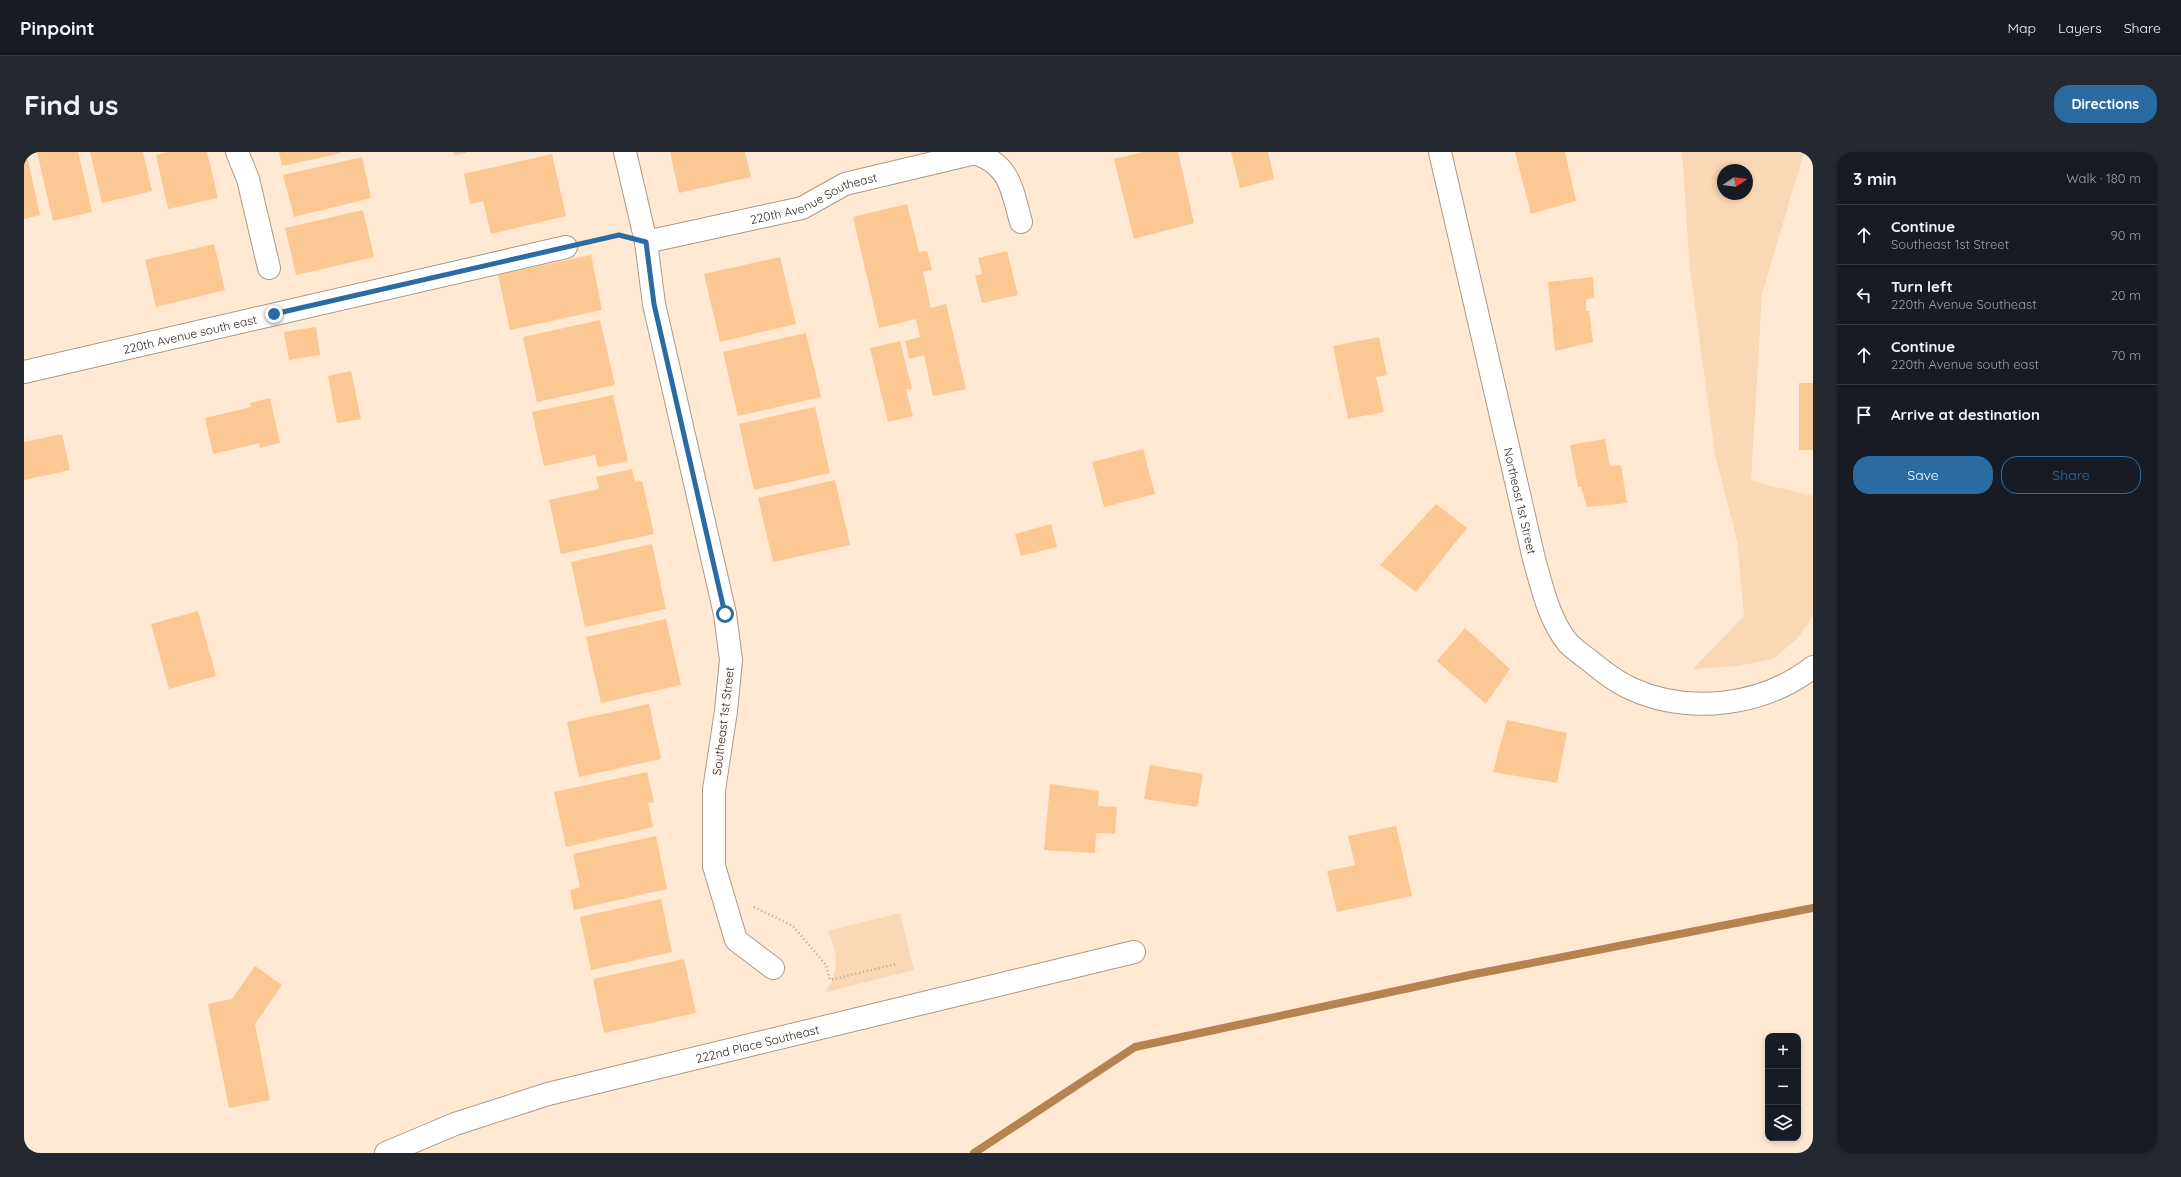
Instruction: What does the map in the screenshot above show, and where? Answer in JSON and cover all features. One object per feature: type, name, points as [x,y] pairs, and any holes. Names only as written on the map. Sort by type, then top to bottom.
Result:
[{"type":"street","points":[[237,152],[248,179],[269,268]]},
{"type":"street","name":"Southeast 1st Street","points":[[625,152],[646,242],[654,304],[725,614],[731,660],[726,710],[714,790],[714,866],[736,940],[773,968]]},
{"type":"street","name":"Northeast 1st Street","points":[[1440,152],[1534,559],[1549,609],[1568,643],[1602,671],[1632,689],[1673,701],[1714,704],[1757,696],[1799,678],[1813,667]]},
{"type":"street","name":"220th Avenue Southeast","points":[[646,242],[802,208],[845,184],[975,153],[995,162],[1003,170],[1009,180],[1021,222]]},
{"type":"street","name":"220th Avenue south east","points":[[24,372],[566,247]]},
{"type":"street","name":"222nd Place Southeast","points":[[386,1153],[455,1124],[548,1094],[1134,952]]},
{"type":"path","points":[[566,247],[619,235],[646,242]]},
{"type":"path","points":[[753,904],[756,909],[793,926],[826,965],[830,980],[896,964]]},
{"type":"shaded area","points":[[1682,152],[1804,152],[1762,294],[1751,481],[1813,496],[1813,615],[1798,638],[1773,659],[1737,666],[1693,669],[1744,616],[1737,540],[1715,454],[1690,270]]},
{"type":"shaded area","points":[[900,913],[914,970],[826,992],[833,977],[836,962],[834,946],[827,931]]},
{"type":"building","points":[[24,152],[26,152],[40,215],[24,219]]},
{"type":"building","points":[[37,152],[78,152],[92,212],[53,221]]},
{"type":"building","points":[[90,152],[143,152],[152,191],[102,203]]},
{"type":"building","points":[[168,152],[207,152],[218,198],[168,209],[156,155]]},
{"type":"building","points":[[279,152],[341,152],[341,153],[282,166]]},
{"type":"building","points":[[453,152],[466,152],[466,153],[454,155]]},
{"type":"building","points":[[670,152],[745,152],[751,177],[679,193]]},
{"type":"building","points":[[1143,152],[1178,152],[1194,223],[1134,239],[1114,159]]},
{"type":"building","points":[[1231,152],[1268,152],[1274,179],[1240,188]]},
{"type":"building","points":[[1515,152],[1565,152],[1576,201],[1531,214]]},
{"type":"building","points":[[552,154],[566,216],[491,234],[483,201],[470,204],[464,174]]},
{"type":"building","points":[[362,157],[371,198],[294,217],[283,175]]},
{"type":"building","points":[[907,204],[919,252],[927,251],[932,270],[923,272],[931,308],[946,304],[966,389],[933,396],[924,355],[909,359],[905,341],[920,337],[916,319],[879,328],[853,217]]},
{"type":"building","points":[[363,210],[374,257],[296,275],[285,228]]},
{"type":"building","points":[[214,244],[225,290],[156,307],[145,260]]},
{"type":"building","points":[[1007,251],[1018,295],[982,303],[975,276],[982,274],[978,258]]},
{"type":"building","points":[[591,255],[602,310],[510,330],[498,275]]},
{"type":"building","points":[[780,257],[796,324],[720,342],[704,274]]},
{"type":"building","points":[[1593,277],[1594,298],[1586,299],[1586,311],[1589,311],[1593,342],[1555,351],[1548,282]]},
{"type":"building","points":[[600,320],[615,385],[537,402],[523,337]]},
{"type":"building","points":[[316,327],[320,355],[289,360],[284,332]]},
{"type":"building","points":[[806,333],[821,397],[738,416],[723,352]]},
{"type":"building","points":[[1379,337],[1387,375],[1376,377],[1384,412],[1348,419],[1333,346]]},
{"type":"building","points":[[900,341],[912,389],[906,390],[913,416],[888,422],[870,348]]},
{"type":"building","points":[[351,371],[361,419],[337,423],[328,376]]},
{"type":"building","points":[[1799,383],[1813,383],[1813,450],[1799,450]]},
{"type":"building","points":[[613,395],[628,461],[598,467],[595,455],[544,466],[532,412]]},
{"type":"building","points":[[270,398],[280,443],[260,448],[259,443],[213,454],[205,418],[251,407],[250,403]]},
{"type":"building","points":[[815,407],[830,473],[754,490],[739,424]]},
{"type":"building","points":[[62,434],[70,470],[24,480],[24,442]]},
{"type":"building","points":[[1605,439],[1610,466],[1621,465],[1627,503],[1587,507],[1581,487],[1578,487],[1570,445]]},
{"type":"building","points":[[1143,449],[1155,494],[1104,507],[1092,462]]},
{"type":"building","points":[[632,469],[635,482],[642,481],[654,534],[561,554],[549,500],[599,489],[596,477]]},
{"type":"building","points":[[835,480],[850,545],[773,562],[758,498]]},
{"type":"building","points":[[1436,504],[1467,528],[1416,592],[1380,565]]},
{"type":"building","points":[[1051,524],[1057,547],[1021,556],[1015,534]]},
{"type":"building","points":[[652,544],[666,609],[585,627],[571,562]]},
{"type":"building","points":[[198,611],[216,676],[169,689],[151,624]]},
{"type":"building","points":[[666,619],[681,685],[601,703],[586,637]]},
{"type":"building","points":[[1465,628],[1510,669],[1486,704],[1437,661]]},
{"type":"building","points":[[649,704],[661,759],[579,777],[567,722]]},
{"type":"building","points":[[1507,720],[1567,733],[1557,783],[1493,772]]},
{"type":"building","points":[[1150,765],[1203,774],[1197,807],[1144,799]]},
{"type":"building","points":[[647,772],[654,802],[648,803],[653,827],[566,847],[554,792]]},
{"type":"building","points":[[1050,784],[1099,791],[1098,806],[1117,807],[1115,834],[1096,833],[1095,853],[1044,850]]},
{"type":"building","points":[[1396,826],[1412,896],[1337,912],[1327,871],[1355,865],[1348,836]]},
{"type":"building","points":[[656,836],[667,889],[574,910],[570,890],[580,887],[573,854]]},
{"type":"building","points":[[661,899],[672,952],[591,970],[580,917]]},
{"type":"building","points":[[684,959],[696,1013],[604,1033],[593,979]]},
{"type":"building","points":[[255,966],[282,985],[255,1024],[270,1100],[229,1108],[208,1004],[232,999]]},
{"type":"waterway","points":[[974,1153],[1135,1047],[1470,975],[1813,908]]},
{"type":"route","points":[[274,314],[619,235],[646,242],[654,304],[725,614]]}]
